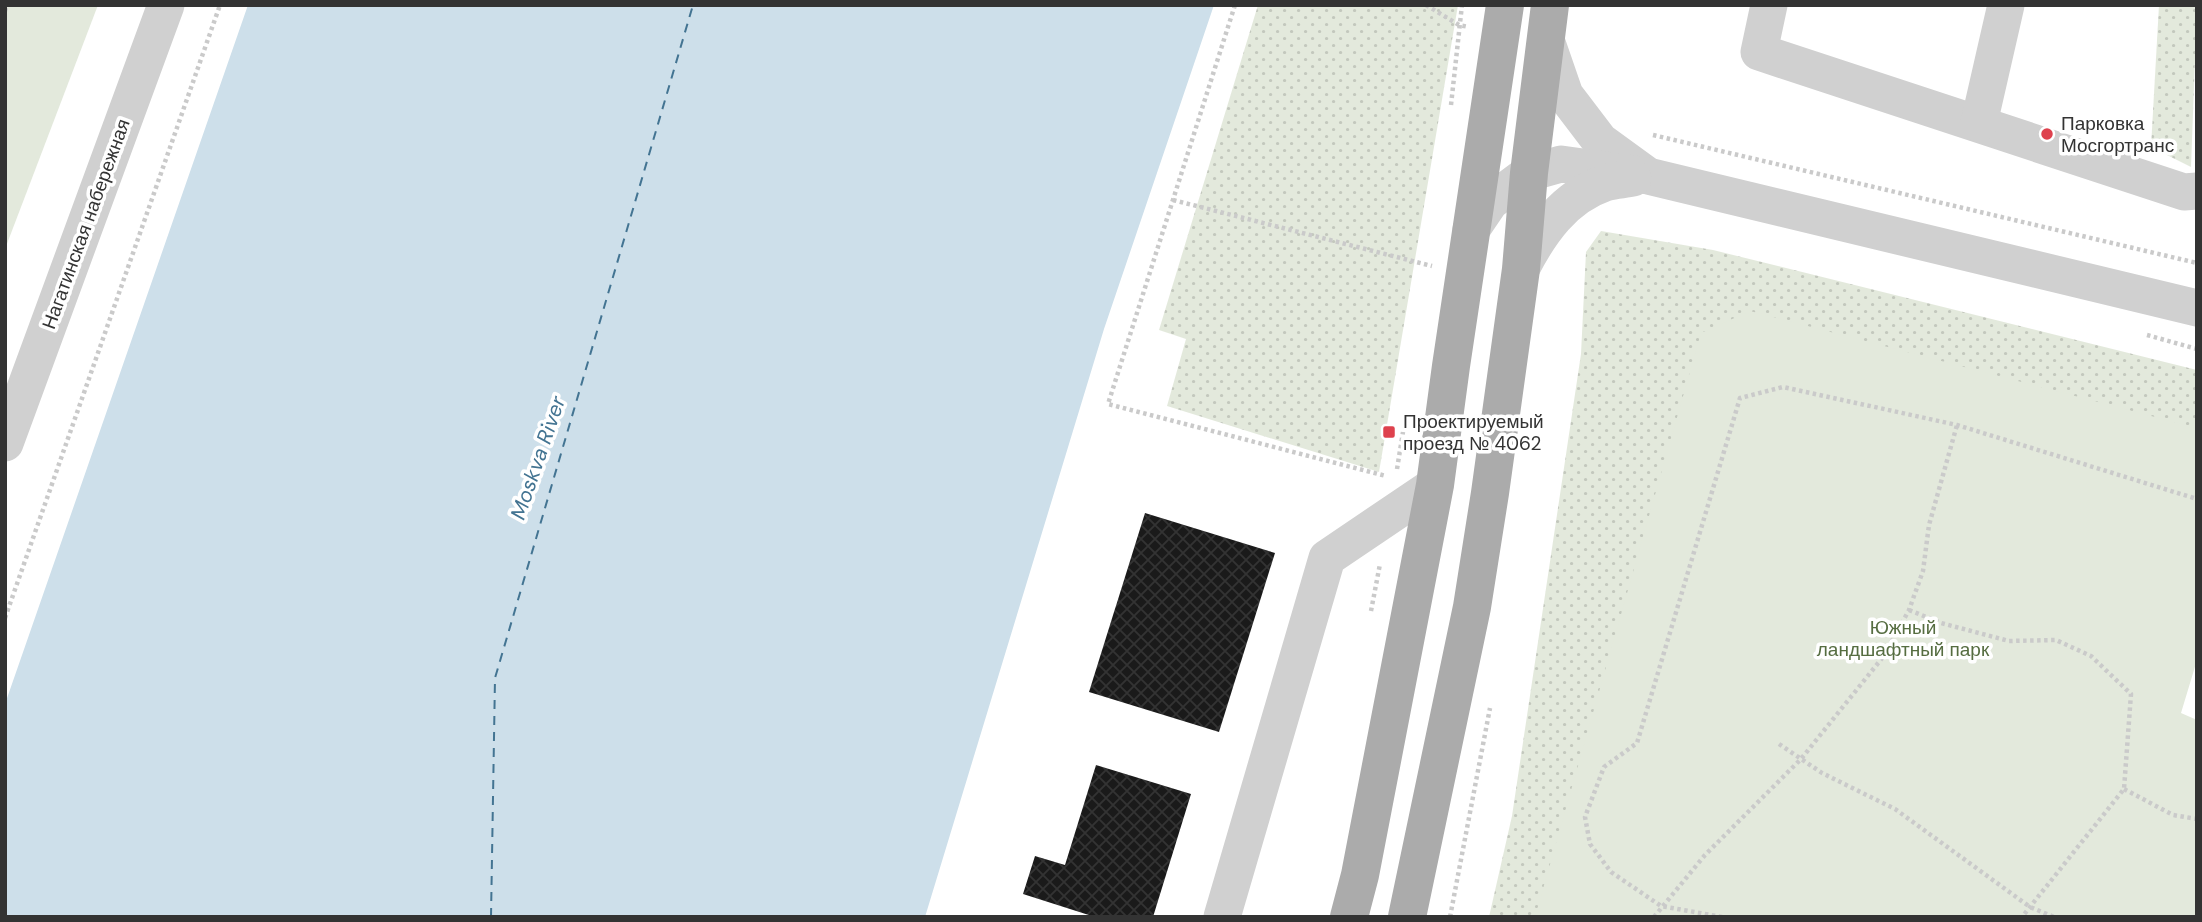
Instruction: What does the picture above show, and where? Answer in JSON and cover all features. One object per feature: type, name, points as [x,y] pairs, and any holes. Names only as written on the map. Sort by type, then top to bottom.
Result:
[{"type":"main road","points":[[1349,917],[1360,875],[1435,485],[1505,5]]},
{"type":"main road","points":[[1407,917],[1472,607],[1507,377],[1548,23]]},
{"type":"street","name":"Нагатинская набережная","points":[[5,443],[166,5]]},
{"type":"street","points":[[1769,5],[1759,52],[2184,192],[2197,191]]},
{"type":"street","points":[[1979,123],[2006,5]]},
{"type":"street","points":[[1548,23],[1565,95],[1600,141],[1648,176]]},
{"type":"street","points":[[1471,230],[1490,202],[1529,173],[1561,163],[1648,176],[2197,308]]},
{"type":"street","points":[[1521,269],[1536,238],[1566,204],[1605,183],[1648,176]]},
{"type":"street","points":[[1222,917],[1327,558],[1435,485]]},
{"type":"path","points":[[5,11],[7,5]]},
{"type":"path","points":[[5,618],[220,5]]},
{"type":"path","points":[[1108,404],[1235,5]]},
{"type":"path","points":[[1426,5],[1459,25]]},
{"type":"path","points":[[1653,135],[2197,263]]},
{"type":"path","points":[[1173,200],[1432,267]]},
{"type":"path","points":[[1722,917],[1661,906],[1611,872],[1590,844],[1585,817],[1604,767],[1637,743],[1740,398],[1783,387],[1957,425],[2197,499]]},
{"type":"path","points":[[1654,917],[1705,855],[1801,759],[1883,657],[1909,610],[1923,571],[1929,525],[1957,425]]},
{"type":"path","points":[[1909,610],[1941,623],[2009,642],[2056,640],[2091,656],[2131,694],[2124,789],[2022,917]]},
{"type":"path","points":[[1450,917],[1492,699]]},
{"type":"path","points":[[1779,744],[1822,773],[1895,809],[2030,907],[2054,917]]},
{"type":"path","points":[[2124,789],[2173,815],[2197,819]]},
{"type":"green space","points":[[5,5],[98,5],[5,249]]},
{"type":"green space","points":[[1258,5],[1458,5],[1379,472],[1167,406],[1186,339],[1159,330]]},
{"type":"green space","points":[[2159,5],[2197,5],[2191,167],[2151,147]]},
{"type":"green space","name":"Южный ландшафтный парк","points":[[1601,231],[1713,250],[2197,370],[2197,460],[1640,917],[1489,917],[1512,816],[1581,354],[1586,252]]},
{"type":"green space","name":"Южный ландшафтный парк","points":[[1750,311],[2197,428],[2197,660],[2181,713],[2197,720],[2197,917],[1535,917],[1701,333]]},
{"type":"water","name":"Moskva River","points":[[248,5],[1214,5],[1104,329],[925,917],[5,917],[5,704]]},
{"type":"building","points":[[1145,513],[1275,553],[1219,732],[1089,692]]},
{"type":"building","points":[[1096,765],[1191,794],[1153,917],[1095,917],[1023,894],[1035,856],[1065,865]]},
{"type":"ferry route","points":[[491,917],[495,678],[693,5]]},
{"type":"place","name":"Парковка Мосгортранс","points":[[2047,134]]},
{"type":"place","name":"Проектируемый проезд № 4062","points":[[1389,432]]}]
